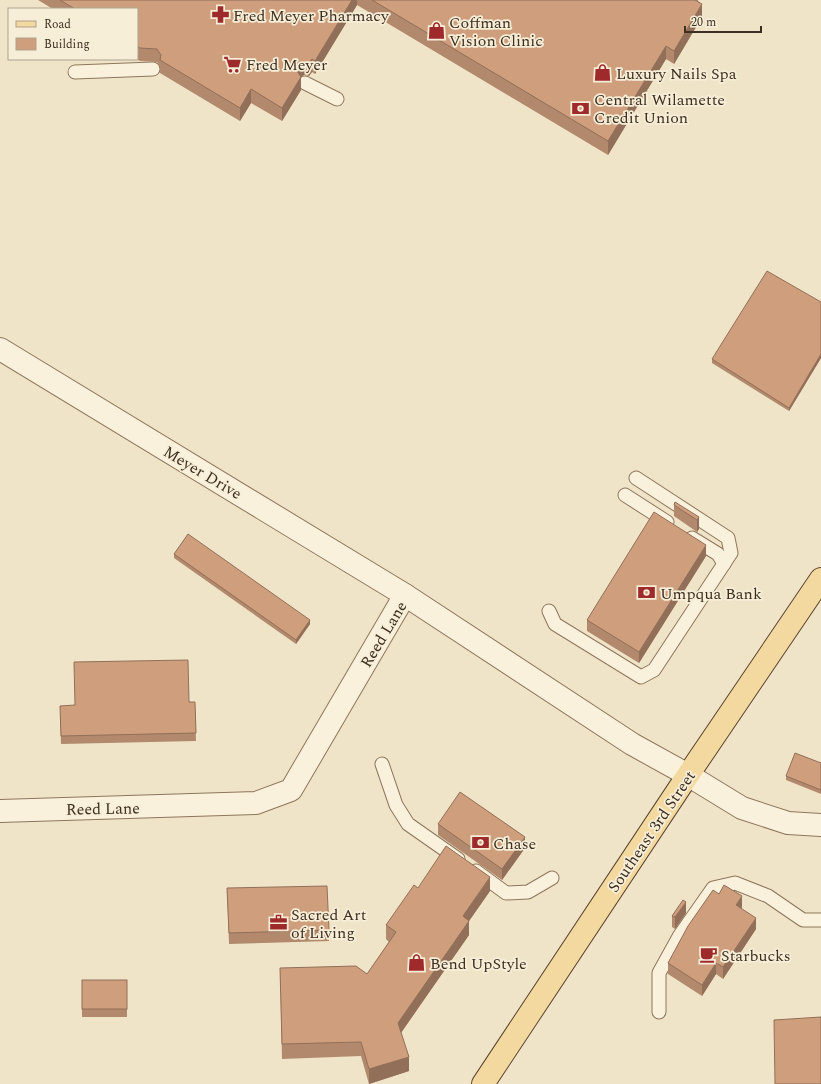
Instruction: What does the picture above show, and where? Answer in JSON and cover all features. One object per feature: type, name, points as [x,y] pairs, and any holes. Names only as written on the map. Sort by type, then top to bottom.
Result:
[{"type":"main road","name":"Southeast 3rd Street","points":[[482,1084],[688,775],[821,580]]},
{"type":"street","name":"Meyer Drive","points":[[0,349],[405,595]]},
{"type":"street","name":"Reed Lane","points":[[0,811],[256,803],[291,790],[405,595],[632,744],[688,775],[742,808],[788,823],[821,826]]},
{"type":"lane","points":[[75,72],[153,69]]},
{"type":"lane","points":[[305,83],[337,99]]},
{"type":"lane","points":[[548,611],[555,624],[641,677],[654,670],[731,554],[728,538],[636,478]]},
{"type":"lane","points":[[625,496],[718,554],[724,564]]},
{"type":"lane","points":[[382,764],[396,805],[408,824],[506,893],[528,892],[552,878]]},
{"type":"lane","points":[[659,1012],[659,973],[680,936],[713,888],[735,883],[768,896],[803,920],[820,920]]},
{"type":"building","name":"Fred Meyer","points":[[60,0],[352,0],[315,61],[312,59],[309,63],[304,62],[298,66],[297,71],[301,77],[282,108],[251,89],[240,108],[160,60],[161,55],[157,49],[138,47],[138,8],[73,8]]},
{"type":"building","points":[[372,0],[695,0],[702,4],[674,51],[666,46],[608,141]]},
{"type":"building","points":[[767,271],[821,302],[821,354],[789,408],[712,359]]},
{"type":"building","points":[[675,502],[699,517],[697,520],[674,505]]},
{"type":"building","name":"Umpqua Bank","points":[[654,512],[706,545],[639,652],[587,620]]},
{"type":"building","points":[[188,534],[310,620],[296,640],[174,554]]},
{"type":"building","points":[[188,660],[189,702],[195,702],[196,733],[61,736],[60,706],[75,705],[74,662]]},
{"type":"building","points":[[795,753],[821,763],[821,790],[786,776]]},
{"type":"building","name":"Chase","points":[[460,792],[525,837],[502,869],[438,824]]},
{"type":"building","name":"Bend UpStyle","points":[[446,846],[490,877],[463,916],[469,921],[398,1023],[409,1057],[369,1069],[361,1042],[282,1044],[280,968],[356,966],[367,974],[396,932],[386,925],[414,885],[418,888]]},
{"type":"building","name":"Starbucks","points":[[724,885],[742,896],[736,905],[756,918],[723,967],[716,963],[702,985],[668,963],[688,926],[713,890],[719,894]]},
{"type":"building","name":"Sacred Art of Living","points":[[327,886],[329,930],[229,933],[227,888]]},
{"type":"building","points":[[683,900],[686,902],[675,917],[672,916]]},
{"type":"building","points":[[82,980],[127,980],[127,1009],[82,1009]]},
{"type":"building","points":[[821,1017],[821,1084],[775,1084],[774,1020]]},
{"type":"place","name":"Fred Meyer Pharmacy","points":[[220,15]]},
{"type":"place","name":"Coffman Vision Clinic","points":[[436,31]]},
{"type":"place","name":"Fred Meyer","points":[[233,64]]},
{"type":"place","name":"Luxury Nails Spa","points":[[603,73]]},
{"type":"place","name":"Central Wilamette Credit Union","points":[[581,108]]},
{"type":"place","name":"Umpqua Bank","points":[[647,593]]},
{"type":"place","name":"Chase","points":[[480,843]]},
{"type":"place","name":"Sacred Art of Living","points":[[278,923]]},
{"type":"place","name":"Starbucks","points":[[708,955]]},
{"type":"place","name":"Bend UpStyle","points":[[417,963]]}]
